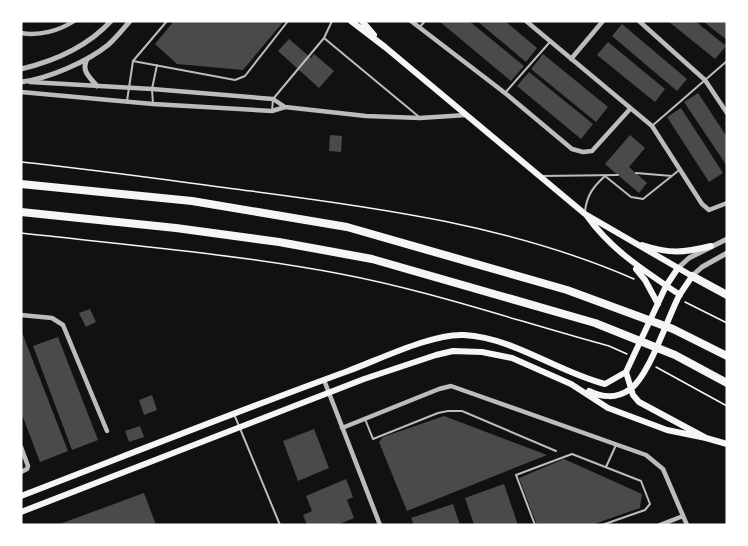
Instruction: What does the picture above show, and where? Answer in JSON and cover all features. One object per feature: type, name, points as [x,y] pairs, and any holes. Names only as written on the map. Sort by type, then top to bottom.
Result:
[{"type":"highway","points":[[21,184],[192,201],[347,227],[567,290],[673,329],[727,356]]},
{"type":"highway","points":[[21,212],[176,228],[279,242],[372,259],[595,323],[675,355],[727,383]]},
{"type":"highway","points":[[692,276],[727,295]]},
{"type":"main road","points":[[21,512],[329,394],[453,351],[482,352],[512,358],[603,396],[615,396],[631,389],[644,372],[680,295],[692,276],[585,214],[351,21]]},
{"type":"main road","points":[[362,21],[385,47]]},
{"type":"main road","points":[[585,214],[599,233],[631,263],[645,280],[657,304]]},
{"type":"main road","points":[[630,241],[672,253],[686,253],[711,246]]},
{"type":"main road","points":[[631,263],[680,295]]},
{"type":"main road","points":[[21,496],[234,413],[419,344],[449,336],[462,335],[508,344],[605,384],[626,372],[666,286],[678,268]]},
{"type":"main road","points":[[626,372],[633,395],[639,402],[706,438]]},
{"type":"main road","points":[[572,384],[608,408],[667,430],[727,444]]},
{"type":"street","points":[[62,27],[66,21]]},
{"type":"street","points":[[21,33],[39,34],[74,21]]},
{"type":"street","points":[[21,69],[82,46],[97,36],[111,21]]},
{"type":"street","points":[[22,81],[44,77],[88,57],[108,45],[130,21]]},
{"type":"street","points":[[411,21],[505,93],[572,149],[583,152],[592,151],[630,109]]},
{"type":"street","points":[[526,21],[652,126],[702,204],[709,210],[727,203]]},
{"type":"street","points":[[571,59],[603,21]]},
{"type":"street","points":[[639,21],[705,80],[727,113]]},
{"type":"street","points":[[88,57],[84,70],[97,86]]},
{"type":"street","points":[[22,81],[273,99],[285,107]]},
{"type":"street","points":[[21,92],[153,104],[272,111],[285,107],[366,116],[420,118],[466,116]]},
{"type":"street","points":[[678,268],[689,258],[727,239]]},
{"type":"street","points":[[692,276],[702,267],[727,253]]},
{"type":"street","points":[[21,315],[52,318],[61,322],[66,329],[107,431]]},
{"type":"street","points":[[324,380],[380,525]]},
{"type":"street","points":[[342,428],[439,389],[451,387],[646,454],[663,469],[687,525]]},
{"type":"street","points":[[21,447],[28,466],[21,472]]},
{"type":"street","points":[[660,525],[683,516]]},
{"type":"lane","points":[[127,102],[133,61],[167,21]]},
{"type":"lane","points":[[133,61],[235,80],[245,76],[288,21]]},
{"type":"lane","points":[[272,111],[273,99],[324,38],[332,21]]},
{"type":"lane","points":[[419,28],[425,21]]},
{"type":"lane","points":[[324,38],[420,118]]},
{"type":"lane","points":[[505,93],[550,42]]},
{"type":"lane","points":[[652,126],[727,61]]},
{"type":"lane","points":[[153,104],[152,89],[157,65]]},
{"type":"lane","points":[[605,176],[631,197],[643,198],[680,169]]},
{"type":"lane","points":[[636,173],[672,176]]},
{"type":"lane","points":[[540,176],[618,175]]},
{"type":"lane","points":[[585,214],[586,199],[605,176]]},
{"type":"lane","points":[[365,418],[373,439],[438,413],[462,411],[556,451]]},
{"type":"lane","points":[[234,413],[280,525]]},
{"type":"lane","points":[[606,467],[616,444]]},
{"type":"lane","points":[[535,525],[516,476],[572,454],[641,481],[650,504],[645,510],[602,525]]},
{"type":"path","points":[[21,162],[358,205],[475,227],[583,259]]},
{"type":"path","points":[[21,233],[242,258],[342,274],[609,346]]},
{"type":"path","points":[[684,381],[727,406]]},
{"type":"building","points":[[174,21],[284,21],[243,70],[177,64],[155,44]]},
{"type":"building","points":[[439,21],[469,21],[524,66],[511,81]]},
{"type":"building","points":[[477,21],[505,21],[537,48],[526,62]]},
{"type":"building","points":[[668,21],[695,21],[726,46],[715,59]]},
{"type":"building","points":[[703,21],[727,21],[727,40],[709,26]]},
{"type":"building","points":[[622,24],[687,79],[677,91],[612,36]]},
{"type":"building","points":[[289,39],[311,58],[314,54],[334,71],[319,88],[278,51]]},
{"type":"building","points":[[608,42],[665,89],[655,102],[597,55]]},
{"type":"building","points":[[543,54],[608,107],[596,122],[531,69]]},
{"type":"building","points":[[529,72],[593,124],[581,139],[517,86]]},
{"type":"building","points":[[698,93],[727,137],[727,166],[684,102]]},
{"type":"building","points":[[681,108],[723,173],[709,182],[667,117]]},
{"type":"building","points":[[330,135],[342,136],[341,152],[329,151]]},
{"type":"building","points":[[630,135],[645,148],[629,167],[647,183],[639,193],[605,164]]},
{"type":"building","points":[[90,309],[96,322],[86,327],[79,313]]},
{"type":"building","points":[[21,330],[68,451],[40,462],[21,412]]},
{"type":"building","points":[[58,337],[98,440],[72,450],[33,346]]},
{"type":"building","points":[[152,395],[157,410],[144,415],[139,400]]},
{"type":"building","points":[[444,416],[547,455],[407,511],[379,442],[383,437]]},
{"type":"building","points":[[140,426],[144,437],[129,442],[125,431]]},
{"type":"building","points":[[314,429],[329,468],[298,481],[283,441]]},
{"type":"building","points":[[564,459],[642,494],[640,508],[591,525],[537,525],[519,478]]},
{"type":"building","points":[[346,479],[353,497],[347,500],[354,518],[337,525],[307,525],[303,515],[312,511],[306,496]]},
{"type":"building","points":[[504,484],[518,525],[474,525],[465,498]]},
{"type":"building","points":[[144,493],[156,525],[57,525]]},
{"type":"building","points":[[453,504],[460,525],[414,525],[411,518]]}]
